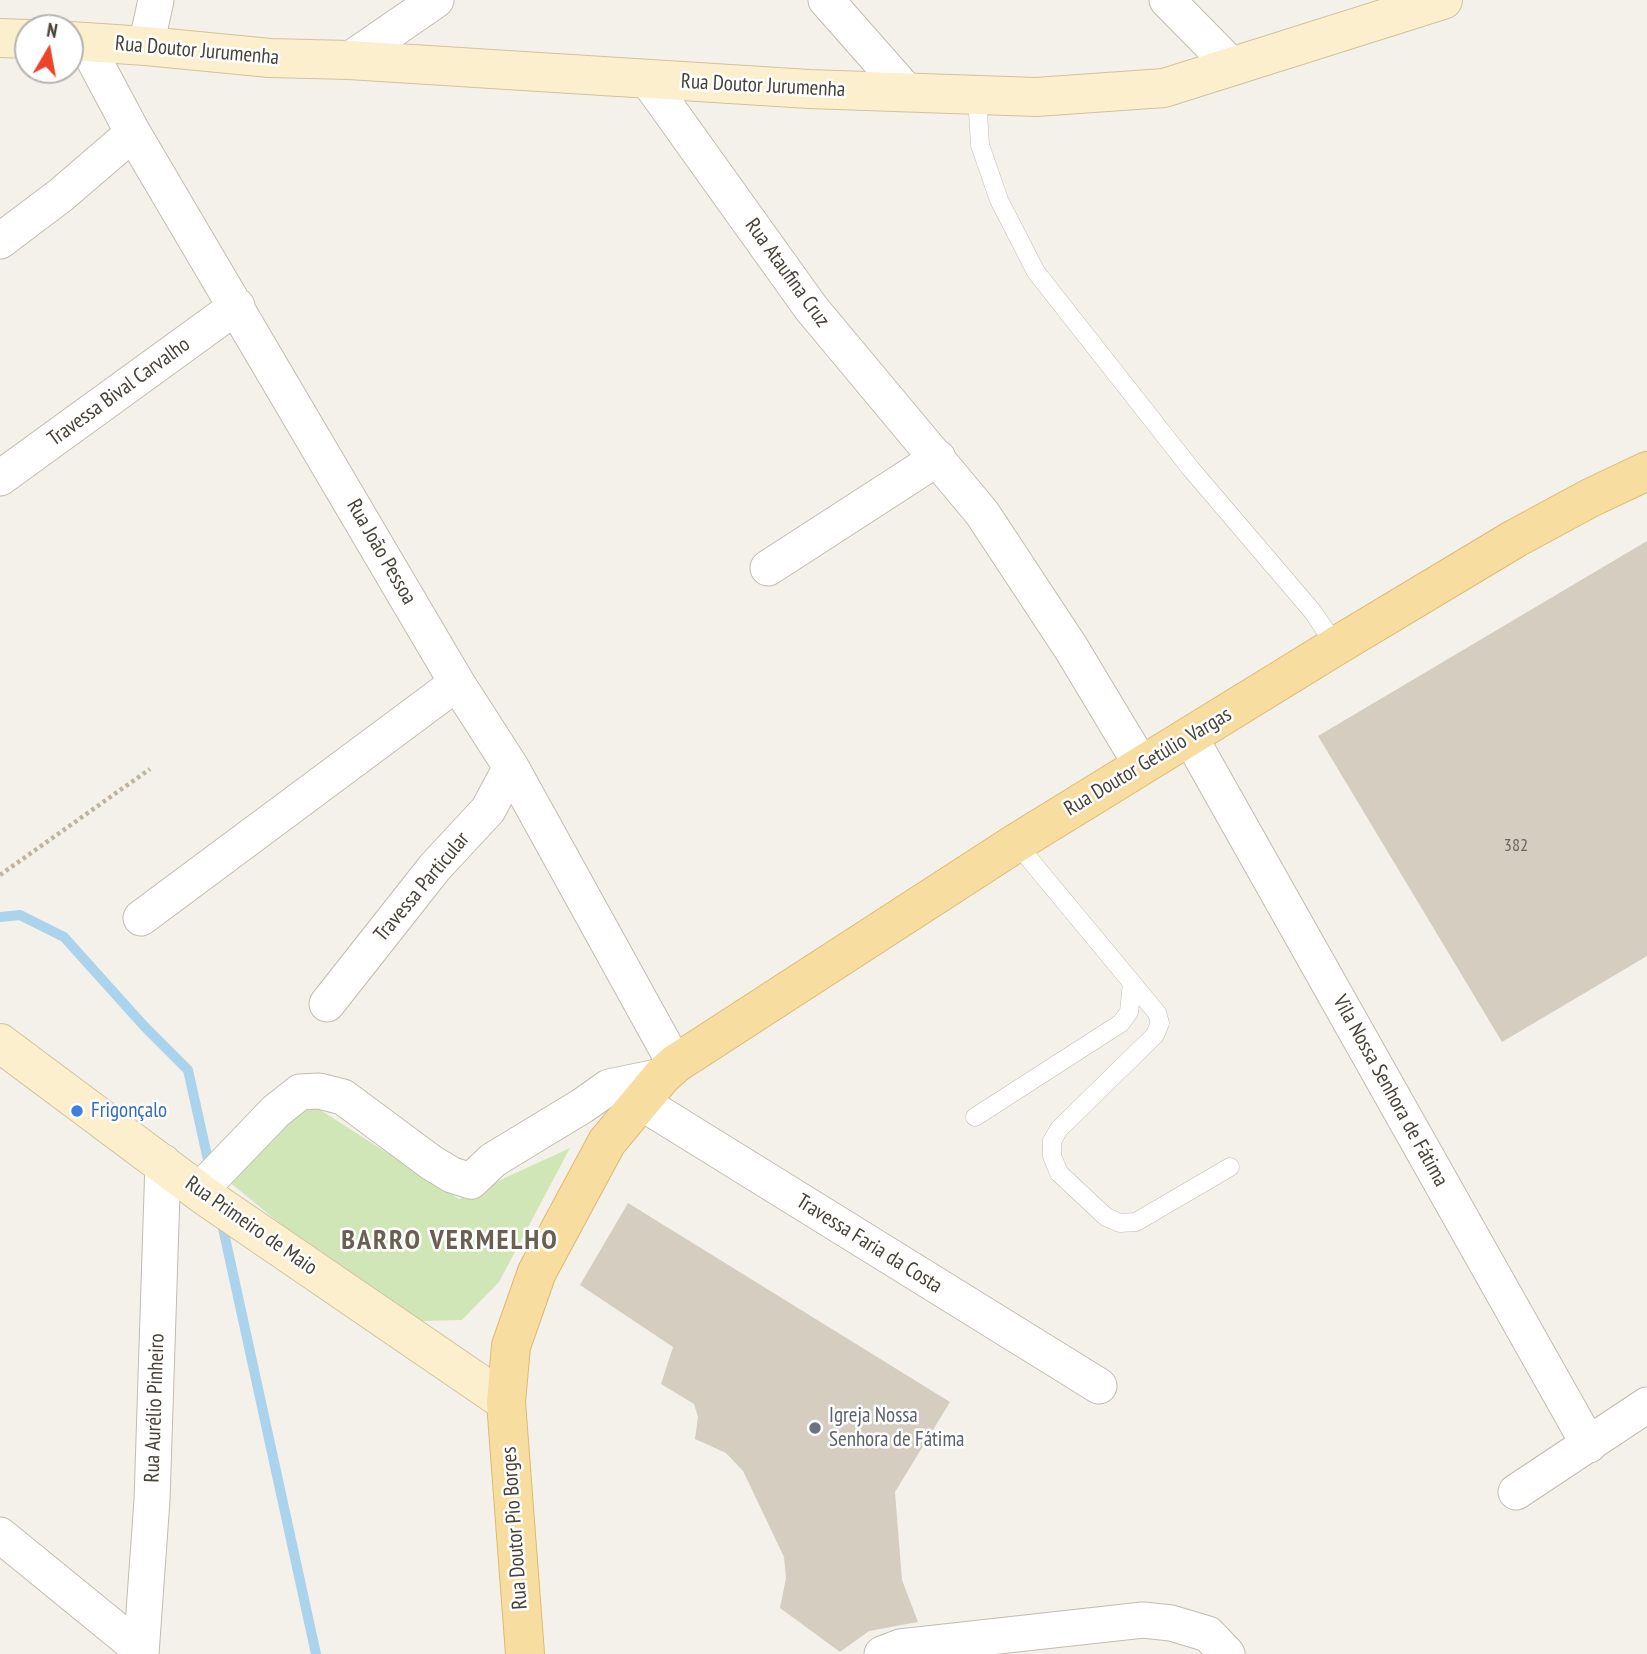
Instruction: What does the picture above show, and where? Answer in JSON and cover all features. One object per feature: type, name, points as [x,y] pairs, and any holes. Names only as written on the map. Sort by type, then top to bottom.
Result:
[{"type":"main road","name":"Rua Doutor Jurumenha","points":[[84,42],[270,58],[349,60],[908,93],[1036,97],[1164,88],[1443,0]]},
{"type":"main road","name":"Rua Doutor Getúlio Vargas","points":[[506,1402],[511,1346],[537,1272],[607,1142],[659,1080],[1016,843],[1516,538],[1647,471]]},
{"type":"main road","name":"Rua Primeiro de Maio","points":[[0,1043],[163,1163],[212,1190],[506,1402]]},
{"type":"main road","name":"Rua Doutor Pio Borges","points":[[506,1402],[525,1654]]},
{"type":"street","points":[[146,46],[156,0]]},
{"type":"street","points":[[349,60],[436,0]]},
{"type":"street","points":[[827,0],[908,93]]},
{"type":"street","points":[[1167,0],[1233,67]]},
{"type":"street","name":"Rua João Pessoa","points":[[84,52],[237,306],[457,683],[511,767],[659,1080]]},
{"type":"street","name":"Rua Ataufina Cruz","points":[[647,79],[811,308],[982,513],[1071,648],[1142,766]]},
{"type":"street","points":[[0,241],[61,195],[133,133]]},
{"type":"street","name":"Travessa Bival Carvalho","points":[[0,478],[237,306]]},
{"type":"street","points":[[768,568],[938,458]]},
{"type":"street","points":[[141,918],[457,683]]},
{"type":"street","name":"Vila Nossa Senhora de Fátima","points":[[1190,737],[1589,1445]]},
{"type":"street","name":"Travessa Particular","points":[[327,1004],[435,867],[488,810],[511,767]]},
{"type":"street","name":"Rua Doutor Getúlio Vargas","points":[[212,1190],[276,1111],[300,1092],[319,1091],[342,1097],[432,1163],[452,1175],[471,1181],[494,1160],[582,1107],[609,1087],[659,1080]]},
{"type":"street","name":"Travessa Faria da Costa","points":[[659,1080],[1099,1386]]},
{"type":"street","name":"Rua Aurélio Pinheiro","points":[[141,1652],[152,1500],[163,1163]]},
{"type":"street","points":[[1516,1492],[1647,1405]]},
{"type":"street","points":[[0,1535],[141,1652]]},
{"type":"street","points":[[883,1654],[900,1647],[1143,1620],[1171,1623],[1208,1634],[1227,1654]]},
{"type":"lane","points":[[977,96],[980,145],[999,200],[1036,272],[1191,469],[1313,612],[1336,646]]},
{"type":"lane","points":[[1016,843],[1157,1013],[1160,1023],[1155,1035],[1059,1129],[1052,1141],[1052,1156],[1059,1173],[1106,1217],[1120,1223],[1136,1223],[1230,1167]]},
{"type":"lane","points":[[975,1117],[1121,1023],[1129,1012],[1132,983]]},
{"type":"path","points":[[0,875],[150,769]]},
{"type":"green space","points":[[300,1097],[459,1199],[570,1148],[499,1282],[462,1320],[420,1321],[379,1304],[228,1181]]},
{"type":"building","points":[[1647,541],[1647,956],[1502,1042],[1318,736]]},
{"type":"building","name":"Igreja Nossa Senhora de Fátima","points":[[628,1203],[950,1402],[895,1492],[902,1580],[918,1622],[869,1631],[840,1652],[780,1608],[786,1578],[784,1557],[743,1471],[726,1453],[695,1439],[698,1417],[694,1404],[661,1384],[673,1347],[580,1285]]},
{"type":"waterway","points":[[0,917],[20,915],[64,937],[144,1026],[188,1070],[210,1169]]},
{"type":"waterway","points":[[221,1219],[316,1654]]},
{"type":"place","name":"Frigonçalo","points":[[77,1111]]},
{"type":"place","name":"Igreja Nossa Senhora de Fátima","points":[[815,1428]]},
{"type":"district","name":"BARRO VERMELHO","points":[[450,1241]]}]
